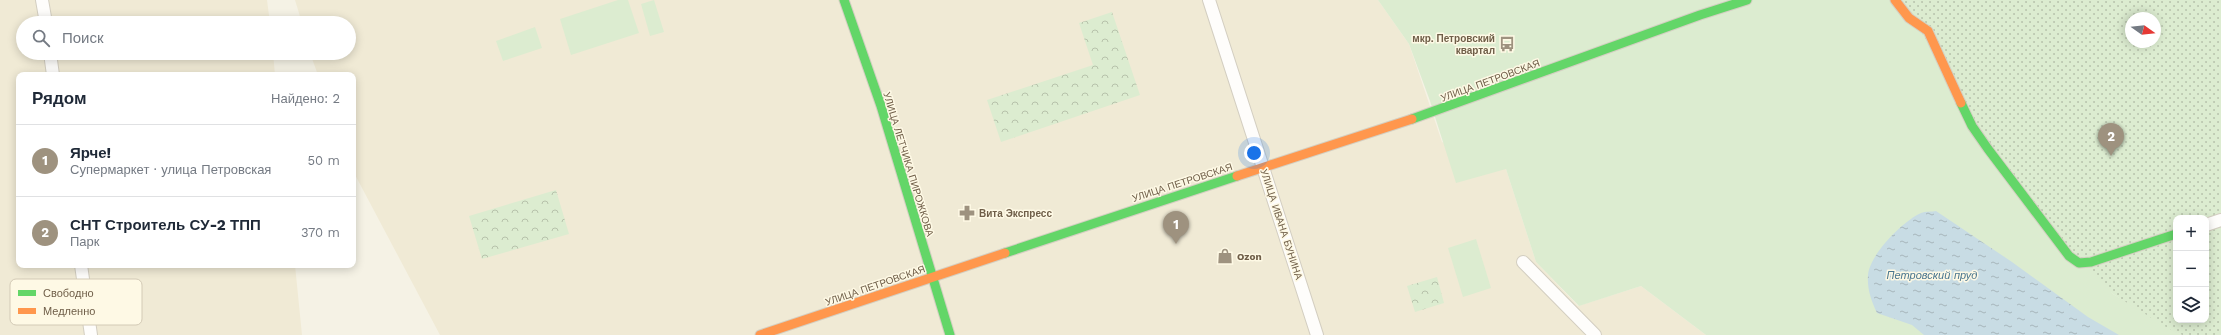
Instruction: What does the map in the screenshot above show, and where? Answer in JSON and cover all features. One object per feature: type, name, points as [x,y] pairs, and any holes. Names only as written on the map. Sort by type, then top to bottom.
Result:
[{"type":"street","points":[[42,0],[45,16]]},
{"type":"street","name":"УЛИЦА ЛЕТЧИКА ПИРОЖКОВА","points":[[844,0],[881,106],[950,335]]},
{"type":"street","name":"УЛИЦА ИВАНА БУНИНА","points":[[1209,0],[1318,335]]},
{"type":"street","name":"УЛИЦА ПЕТРОВСКАЯ","points":[[760,335],[1425,115],[1747,0]]},
{"type":"street","points":[[1895,0],[1900,9],[1916,24],[1928,32],[1972,126],[2044,226],[2069,256],[2079,263],[2091,262],[2173,235]]},
{"type":"street","points":[[51,60],[53,72]]},
{"type":"street","points":[[2209,224],[2221,220]]},
{"type":"street","points":[[1523,262],[1595,335]]},
{"type":"street","points":[[81,268],[83,279]]},
{"type":"street","points":[[90,325],[91,335]]},
{"type":"shaded area","points":[[0,0],[267,0],[269,16],[16,16],[16,60],[274,60],[275,72],[16,72],[16,268],[295,268],[302,335],[0,335]]},
{"type":"shaded area","points":[[295,0],[1378,0],[1409,44],[1442,142],[1506,169],[1536,262],[1578,306],[1641,286],[1706,335],[440,335],[356,177],[356,72],[317,72],[313,60],[356,60],[356,16],[300,16]]},
{"type":"green space","points":[[618,0],[628,0],[639,33],[571,55],[560,19]]},
{"type":"green space","points":[[654,0],[664,32],[650,36],[641,4]]},
{"type":"green space","points":[[1378,0],[1902,0],[2113,294],[2182,335],[1706,335],[1641,286],[1579,306],[1536,262],[1506,169],[1456,183],[1430,101],[1409,44]]},
{"type":"green space","points":[[1902,0],[2221,0],[2221,335],[2182,335],[2166,327],[2113,294],[2065,245],[1984,136]]},
{"type":"green space","points":[[1112,12],[1140,95],[1001,142],[987,100],[1093,65],[1079,23]]},
{"type":"green space","points":[[535,27],[542,48],[503,61],[496,41]]},
{"type":"green space","points":[[556,190],[569,234],[482,259],[469,216]]},
{"type":"green space","points":[[1476,239],[1491,288],[1463,297],[1448,248]]},
{"type":"green space","points":[[1437,277],[1444,303],[1415,312],[1407,286]]},
{"type":"water","name":"Петровский пруд","points":[[1936,211],[2012,262],[2088,317],[2119,335],[1924,335],[1912,325],[1877,313],[1868,285],[1870,267],[1875,258],[1888,239],[1905,223],[1921,213]]},
{"type":"traffic: fast","points":[[844,0],[881,106],[950,335]]},
{"type":"traffic: fast","points":[[1412,119],[1700,15],[1747,0]]},
{"type":"traffic: fast","points":[[1961,103],[1972,126],[1988,149],[2069,256],[2079,263],[2091,262],[2173,235]]},
{"type":"traffic: fast","points":[[1005,253],[1237,176]]},
{"type":"traffic: slow","points":[[1895,0],[1909,18],[1928,31],[1961,103]]},
{"type":"traffic: slow","points":[[1237,176],[1412,119]]},
{"type":"traffic: slow","points":[[760,335],[1005,253]]},
{"type":"place","name":"мкр. Петровский квартал","points":[[1507,44]]},
{"type":"place","name":"СНТ Строитель СУ-2 ТПП","points":[[2111,156]]},
{"type":"place","name":"Вита Экспресс","points":[[967,213]]},
{"type":"place","name":"Ярче!","points":[[1176,244]]},
{"type":"place","name":"Ozon","points":[[1225,256]]}]
